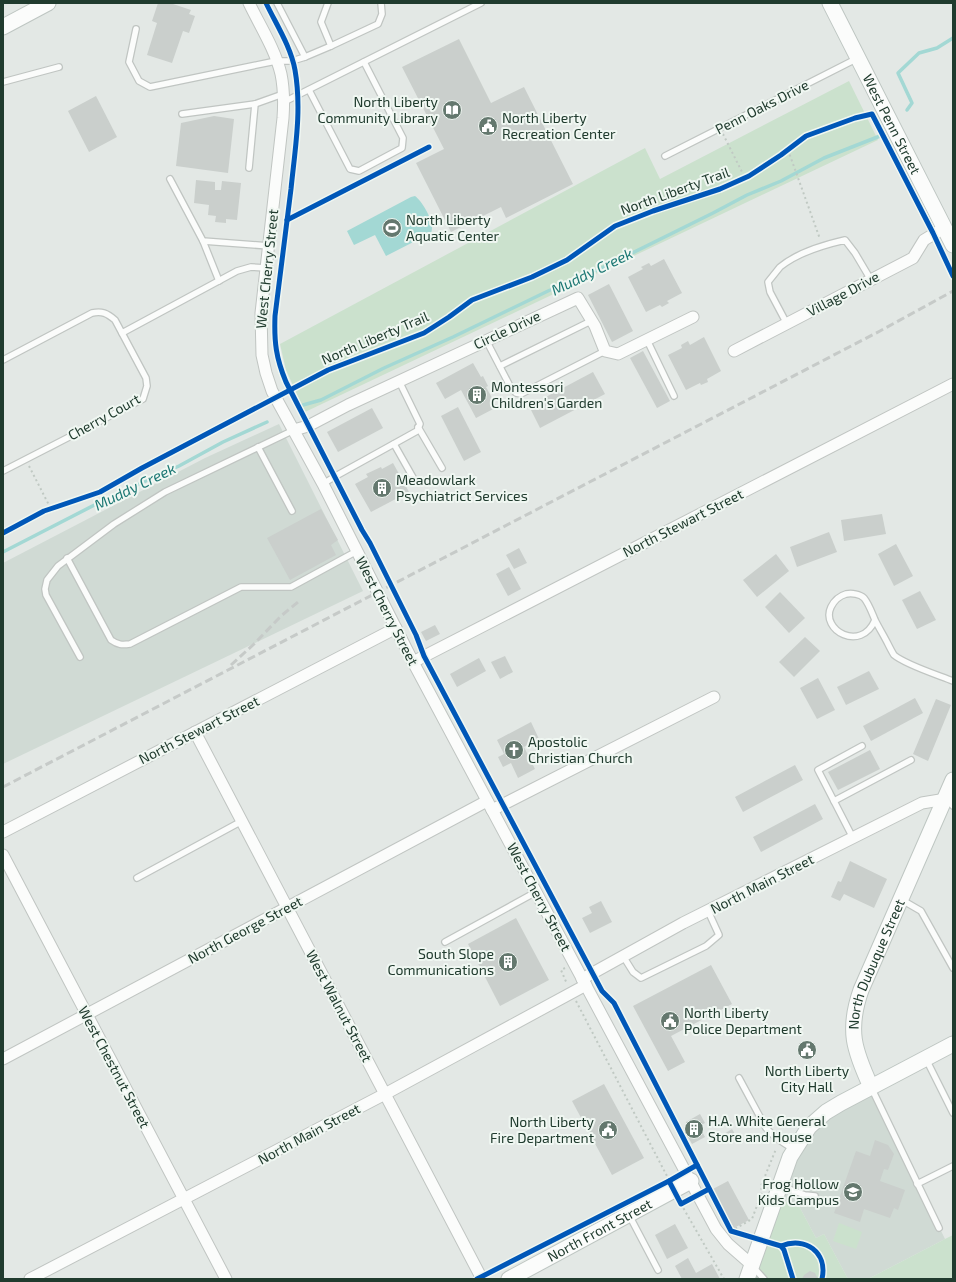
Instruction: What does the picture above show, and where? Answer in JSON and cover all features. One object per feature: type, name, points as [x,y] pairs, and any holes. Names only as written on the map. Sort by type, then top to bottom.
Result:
[{"type":"main road","points":[[3,27],[48,3]]},
{"type":"main road","name":"West Penn Street","points":[[833,4],[858,58],[953,245]]},
{"type":"main road","name":"North Dubuque Street","points":[[871,1087],[856,1052],[853,1020],[856,1005],[861,990],[901,900],[949,802],[953,780]]},
{"type":"main road","points":[[749,1272],[790,1157],[808,1127],[818,1118],[841,1103],[953,1044]]},
{"type":"main road","name":"North Front Street","points":[[509,1279],[691,1181]]},
{"type":"street","name":"West Cherry Street","points":[[252,4],[281,74],[283,98],[283,118],[261,313],[262,355],[272,391],[323,484],[413,662],[716,1229],[749,1272]]},
{"type":"street","name":"Village Drive","points":[[734,351],[913,258],[924,240],[944,228]]},
{"type":"street","name":"Circle Drive","points":[[294,430],[308,426],[348,404],[578,298],[605,351]]},
{"type":"street","points":[[605,351],[618,354],[693,317]]},
{"type":"street","name":"North Stewart Street","points":[[413,662],[953,384]]},
{"type":"street","name":"North Stewart Street","points":[[3,832],[396,628]]},
{"type":"street","name":"North George Street","points":[[3,1059],[287,908],[490,806],[714,697]]},
{"type":"street","name":"West Walnut Street","points":[[195,732],[482,1279]]},
{"type":"street","name":"North Main Street","points":[[30,1279],[385,1094],[584,982],[623,956],[708,911],[922,803],[949,802]]},
{"type":"street","name":"West Chestnut Street","points":[[3,855],[226,1279]]},
{"type":"lane","points":[[278,3],[304,57]]},
{"type":"lane","points":[[328,3],[321,22],[332,46]]},
{"type":"lane","points":[[136,29],[129,62],[139,81],[150,87],[197,76],[276,61],[292,61],[304,57],[332,46],[378,24],[382,14],[381,3]]},
{"type":"lane","points":[[182,114],[256,104],[309,90],[481,3]]},
{"type":"lane","name":"Penn Oaks Drive","points":[[665,156],[858,58]]},
{"type":"lane","points":[[309,90],[350,169],[358,171],[402,148],[403,138],[364,62]]},
{"type":"lane","points":[[3,82],[59,67]]},
{"type":"lane","points":[[249,168],[256,104]]},
{"type":"lane","points":[[170,179],[203,241],[219,281]]},
{"type":"lane","points":[[787,324],[770,292],[768,282],[780,267],[798,257],[822,245],[845,240],[855,253],[871,280]]},
{"type":"lane","points":[[203,241],[269,246]]},
{"type":"lane","points":[[122,333],[237,272],[251,268],[266,268]]},
{"type":"lane","name":"Cherry Court","points":[[3,360],[92,313],[100,312],[108,314],[115,320],[146,378],[148,386],[143,398],[3,471]]},
{"type":"lane","points":[[500,366],[591,321]]},
{"type":"lane","points":[[486,340],[511,388],[516,393],[522,394],[605,351]]},
{"type":"lane","points":[[647,340],[674,396]]},
{"type":"lane","points":[[323,484],[417,431],[420,424],[399,381]]},
{"type":"lane","points":[[418,427],[442,468]]},
{"type":"lane","points":[[80,657],[46,596],[45,589],[47,580],[58,566],[114,524],[165,492],[294,430]]},
{"type":"lane","points":[[394,444],[415,481]]},
{"type":"lane","points":[[258,447],[292,511]]},
{"type":"lane","points":[[67,558],[111,640],[116,644],[123,645],[130,644],[241,587],[291,587],[357,551]]},
{"type":"lane","points":[[875,620],[872,628],[864,635],[855,637],[845,636],[836,630],[829,619],[830,609],[835,600],[845,594],[855,594],[863,598],[894,654],[906,662],[953,681]]},
{"type":"lane","points":[[853,838],[818,770],[862,746]]},
{"type":"lane","points":[[834,801],[911,760]]},
{"type":"lane","points":[[137,878],[242,821]]},
{"type":"lane","points":[[445,942],[536,892]]},
{"type":"lane","points":[[901,900],[921,912],[953,968]]},
{"type":"lane","points":[[623,956],[633,972],[641,978],[706,946],[719,935],[708,911]]},
{"type":"lane","points":[[926,1059],[953,1113]]},
{"type":"lane","points":[[739,1078],[766,1128],[770,1133],[794,1149]]},
{"type":"lane","points":[[871,1087],[939,1228]]},
{"type":"lane","points":[[917,1184],[953,1166]]},
{"type":"lane","points":[[779,1185],[805,1195],[815,1196]]},
{"type":"lane","points":[[629,1214],[658,1270]]},
{"type":"lane","points":[[749,1272],[764,1279]]},
{"type":"path","points":[[720,128],[747,177]]},
{"type":"path","points":[[794,145],[786,151],[794,166],[822,245]]},
{"type":"path","points":[[25,459],[51,509]]},
{"type":"path","points":[[44,511],[58,506]]},
{"type":"path","points":[[561,970],[568,986]]},
{"type":"path","points":[[582,1002],[577,1004],[670,1181]]},
{"type":"path","points":[[731,1231],[752,1219],[762,1192],[761,1186],[770,1162],[781,1141]]},
{"type":"path","points":[[681,1204],[724,1279]]},
{"type":"shaded area","points":[[279,424],[363,591],[3,764],[3,563],[205,458]]},
{"type":"shaded area","name":"Frog Hollow Kids Campus","points":[[874,1094],[945,1239],[868,1279],[848,1279],[824,1234],[816,1238],[799,1206],[782,1200],[794,1164],[805,1144],[817,1130],[844,1109]]},
{"type":"green space","points":[[849,81],[878,140],[305,412],[286,370],[280,344],[645,148],[660,179]]},
{"type":"green space","points":[[782,1200],[799,1206],[816,1238],[824,1234],[848,1279],[754,1279]]},
{"type":"green space","points":[[839,1223],[862,1232],[856,1249],[833,1241]]},
{"type":"green space","points":[[953,1235],[953,1279],[868,1279],[945,1239]]},
{"type":"water","name":"North Liberty Aquatic Center","points":[[415,196],[422,203],[428,213],[432,224],[431,233],[386,256],[375,235],[354,245],[347,231]]},
{"type":"building","points":[[158,3],[170,3],[191,10],[189,14],[195,16],[189,33],[183,31],[172,63],[147,55],[157,23],[152,21]]},
{"type":"building","name":"North Liberty Recreation Center","points":[[459,39],[491,103],[524,87],[573,184],[506,218],[501,207],[451,232],[416,163],[444,149],[402,67]]},
{"type":"building","points":[[96,96],[117,137],[89,152],[68,111]]},
{"type":"building","points":[[214,116],[234,119],[228,173],[176,166],[181,123]]},
{"type":"building","points":[[196,180],[215,182],[215,190],[221,190],[222,181],[241,183],[237,220],[226,219],[226,223],[215,222],[216,216],[208,215],[209,205],[194,203]]},
{"type":"building","points":[[664,259],[682,293],[667,301],[669,303],[662,307],[660,305],[646,312],[628,277],[643,269],[641,267],[649,263],[651,266]]},
{"type":"building","points":[[609,284],[633,331],[612,342],[588,295]]},
{"type":"building","points":[[704,337],[721,371],[707,379],[708,382],[701,385],[700,383],[686,390],[668,355],[682,348],[681,345],[688,341],[690,345]]},
{"type":"building","points":[[643,351],[670,401],[657,408],[630,358]]},
{"type":"building","name":"Montessori Children's Garden","points":[[473,363],[481,377],[483,376],[488,386],[486,387],[497,407],[476,418],[461,390],[445,399],[436,383]]},
{"type":"building","points":[[593,372],[605,394],[540,428],[529,406]]},
{"type":"building","points":[[458,407],[481,452],[464,461],[441,416]]},
{"type":"building","points":[[372,408],[383,428],[338,452],[327,432]]},
{"type":"building","name":"Meadowlark Psychiatrict Services","points":[[393,463],[409,492],[371,512],[355,484],[368,477],[366,474],[381,467],[382,469]]},
{"type":"building","points":[[321,509],[338,540],[331,545],[336,555],[290,580],[267,538]]},
{"type":"building","points":[[882,514],[886,534],[844,541],[841,520]]},
{"type":"building","points":[[829,532],[837,552],[797,567],[790,547]]},
{"type":"building","points":[[896,544],[913,576],[894,586],[878,554]]},
{"type":"building","points":[[519,548],[527,563],[514,569],[506,555]]},
{"type":"building","points":[[776,554],[789,571],[757,597],[743,580]]},
{"type":"building","points":[[509,567],[521,589],[508,596],[496,574]]},
{"type":"building","points":[[920,591],[936,620],[917,629],[902,600]]},
{"type":"building","points":[[780,592],[805,618],[789,633],[765,607]]},
{"type":"building","points":[[435,625],[440,634],[426,641],[421,632]]},
{"type":"building","points":[[805,637],[820,651],[794,677],[779,662]]},
{"type":"building","points":[[505,656],[513,672],[500,679],[491,662]]},
{"type":"building","points":[[479,658],[486,671],[457,687],[450,674]]},
{"type":"building","points":[[869,671],[879,689],[846,705],[837,687]]},
{"type":"building","points":[[818,678],[835,710],[817,719],[800,688]]},
{"type":"building","points":[[915,698],[923,713],[871,741],[863,726]]},
{"type":"building","points":[[936,699],[951,705],[928,761],[913,754]]},
{"type":"building","name":"Apostolic Christian Church","points":[[531,722],[539,739],[524,747],[535,769],[518,778],[511,763],[503,767],[498,757],[504,754],[497,740]]},
{"type":"building","points":[[870,750],[880,769],[838,790],[828,772]]},
{"type":"building","points":[[795,765],[803,780],[743,812],[735,797]]},
{"type":"building","points":[[815,804],[823,819],[761,852],[753,837]]},
{"type":"building","points":[[850,861],[887,879],[874,908],[844,894],[840,901],[831,897],[838,881],[841,882]]},
{"type":"building","points":[[601,901],[612,922],[590,933],[582,918],[592,913],[589,907]]},
{"type":"building","name":"South Slope Communications","points":[[516,918],[549,980],[500,1006],[468,944]]},
{"type":"building","name":"North Liberty Police Department","points":[[711,965],[732,1004],[671,1036],[685,1062],[668,1071],[633,1006]]},
{"type":"building","name":"North Liberty Fire Department","points":[[604,1084],[644,1158],[612,1175],[572,1101]]},
{"type":"building","name":"H.A. White General Store and House","points":[[700,1114],[705,1123],[699,1126],[705,1137],[692,1144],[684,1130],[689,1128],[686,1122]]},
{"type":"building","points":[[732,1129],[738,1139],[729,1143],[724,1134]]},
{"type":"building","name":"Frog Hollow Kids Campus","points":[[875,1140],[888,1145],[894,1154],[888,1170],[884,1169],[880,1181],[905,1190],[898,1210],[894,1208],[890,1218],[864,1209],[860,1222],[834,1213],[856,1151],[870,1156]]},
{"type":"building","points":[[728,1181],[749,1220],[734,1228],[727,1217],[726,1218],[711,1190]]},
{"type":"building","points":[[675,1224],[688,1248],[667,1259],[655,1235]]},
{"type":"building","points":[[688,1258],[696,1273],[712,1264],[720,1279],[682,1279],[675,1266]]},
{"type":"building","points":[[810,1271],[815,1273],[818,1279],[802,1279],[804,1275]]},
{"type":"waterway","name":"Muddy Creek","points":[[907,110],[912,103],[898,73],[919,53],[937,48],[953,38]]},
{"type":"waterway","name":"Muddy Creek","points":[[303,405],[321,400],[384,368],[453,337],[548,291],[600,269],[747,195],[781,181],[824,158],[880,136]]},
{"type":"waterway","name":"Muddy Creek","points":[[3,552],[108,498],[179,466],[223,442],[267,422]]},
{"type":"railway","points":[[3,787],[880,331],[953,291]]},
{"type":"railway","points":[[231,665],[281,616],[298,602]]},
{"type":"cycle path","points":[[266,3],[283,36],[293,61],[298,100],[296,144],[275,316],[276,350],[286,382],[370,543],[416,635],[424,656],[602,991],[614,1003],[731,1231],[781,1246],[784,1250],[793,1279]]},
{"type":"cycle path","name":"North Liberty Trail","points":[[3,533],[44,511],[100,492],[142,468],[328,370],[424,333],[472,300],[532,277],[567,260],[615,226],[653,211],[720,189],[749,176],[806,136],[855,118],[872,114],[933,233],[953,276]]},
{"type":"cycle path","points":[[287,220],[429,147]]},
{"type":"cycle path","points":[[477,1279],[669,1181],[697,1165]]},
{"type":"cycle path","points":[[669,1181],[681,1204],[709,1189]]},
{"type":"cycle path","points":[[781,1246],[790,1243],[798,1243],[813,1249],[822,1261],[822,1279]]},
{"type":"place","name":"North Liberty Community Library","points":[[452,110]]},
{"type":"place","name":"North Liberty Recreation Center","points":[[488,126]]},
{"type":"place","name":"North Liberty Aquatic Center","points":[[392,228]]},
{"type":"place","name":"Montessori Children's Garden","points":[[477,395]]},
{"type":"place","name":"Meadowlark Psychiatrict Services","points":[[382,488]]},
{"type":"place","name":"Apostolic Christian Church","points":[[514,750]]},
{"type":"place","name":"South Slope Communications","points":[[508,962]]},
{"type":"place","name":"North Liberty Police Department","points":[[670,1021]]},
{"type":"place","name":"North Liberty City Hall","points":[[807,1050]]},
{"type":"place","name":"H.A. White General Store and House","points":[[694,1129]]},
{"type":"place","name":"North Liberty Fire Department","points":[[608,1130]]},
{"type":"place","name":"Frog Hollow Kids Campus","points":[[853,1192]]}]
